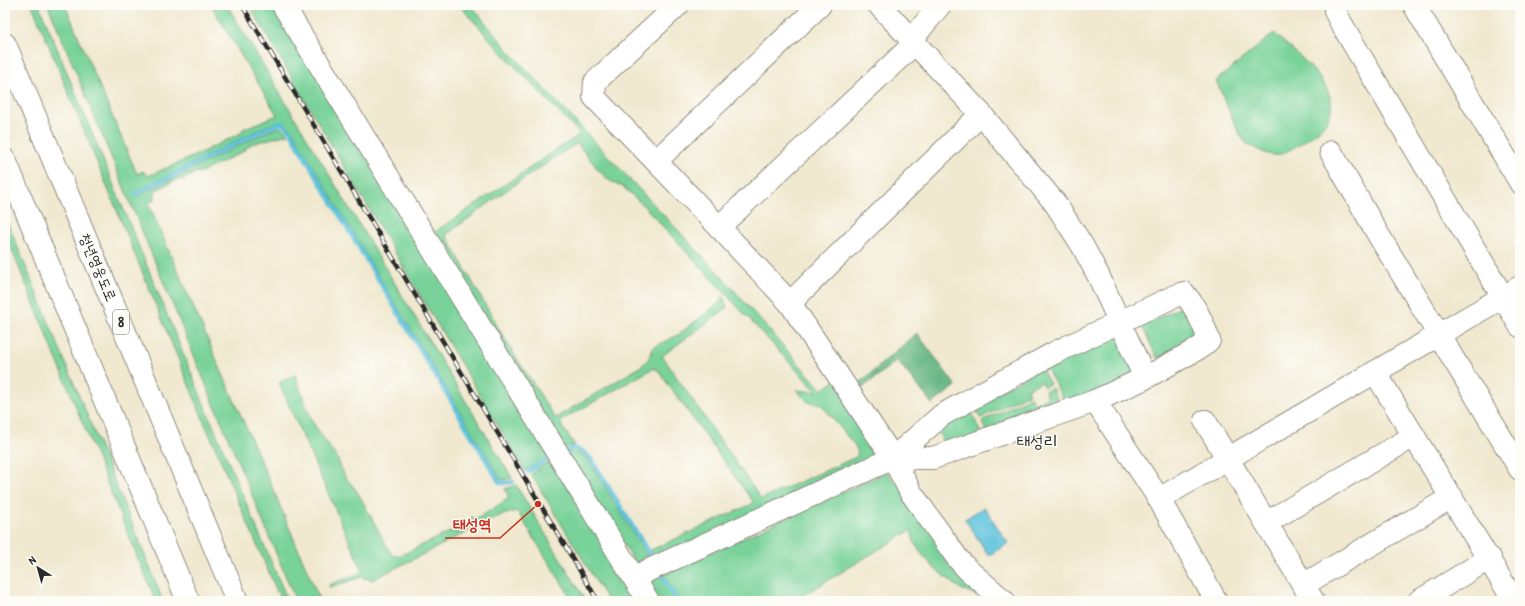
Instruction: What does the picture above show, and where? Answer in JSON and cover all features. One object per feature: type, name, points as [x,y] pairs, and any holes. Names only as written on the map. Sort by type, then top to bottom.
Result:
[{"type":"main road","points":[[283,5],[648,601]]},
{"type":"main road","points":[[678,5],[595,82],[594,97],[790,303],[893,458],[910,490],[958,559],[967,569],[1004,601]]},
{"type":"main road","points":[[656,161],[820,5]]},
{"type":"main road","points":[[879,5],[981,114],[1055,203],[1082,245],[1098,275],[1145,378]]},
{"type":"main road","points":[[719,227],[914,44],[917,33],[940,5]]},
{"type":"main road","points":[[1336,5],[1335,11],[1341,23],[1511,292],[1520,326]]},
{"type":"main road","points":[[1414,5],[1520,182]]},
{"type":"main road","name":"청년영웅도로","points":[[5,44],[237,601]]},
{"type":"main road","points":[[790,303],[981,114]]},
{"type":"main road","points":[[1331,152],[1379,236],[1520,469]]},
{"type":"main road","points":[[5,160],[188,601]]},
{"type":"main road","points":[[1159,499],[1511,292]]},
{"type":"main road","points":[[634,577],[893,458],[942,415],[1054,353],[1119,321],[1184,293],[1209,340],[1202,347],[1145,378],[1096,401],[933,458],[893,458]]},
{"type":"main road","points":[[1375,372],[1490,558],[1514,601]]},
{"type":"main road","points":[[1096,401],[1159,499],[1216,601]]},
{"type":"main road","points":[[1205,421],[1308,593],[1452,497]]},
{"type":"main road","points":[[1266,523],[1414,436]]},
{"type":"main road","points":[[1419,601],[1490,558]]},
{"type":"green space","points":[[32,5],[39,5],[211,421],[288,601],[281,601],[205,424]]},
{"type":"green space","points":[[48,5],[65,5],[137,174],[143,171],[148,176],[192,157],[241,133],[243,129],[277,115],[211,5],[227,5],[512,478],[501,480],[293,131],[283,121],[266,126],[135,192],[137,196],[268,131],[281,127],[288,134],[251,144],[242,152],[200,173],[196,172],[183,180],[178,179],[155,191],[155,200],[148,203],[270,482],[320,601],[296,601]]},
{"type":"green space","points":[[249,5],[277,5],[549,457],[525,471]]},
{"type":"green space","points":[[459,5],[471,5],[508,50],[724,279],[822,390],[836,380],[879,453],[653,562],[636,564],[566,454],[574,452],[580,453],[590,462],[647,556],[650,557],[651,554],[649,551],[754,503],[657,369],[652,369],[562,420],[561,425],[575,445],[568,446],[564,449],[433,233],[580,134],[506,57]],"holes":[[[577,143],[601,173],[610,181],[623,187],[642,204],[817,392],[796,390],[808,402],[821,404],[856,447],[858,455],[761,499],[662,356],[727,308],[723,296],[720,302],[678,335],[653,347],[649,358],[640,367],[555,418],[504,338],[446,235],[507,190]]]},
{"type":"green space","points":[[1274,33],[1299,55],[1322,81],[1331,100],[1331,109],[1326,122],[1309,138],[1296,147],[1283,153],[1278,155],[1270,155],[1245,142],[1242,138],[1216,81]]},
{"type":"green space","points":[[5,216],[163,601],[156,601],[139,561],[5,233]]},
{"type":"green space","points":[[1183,306],[1198,339],[1157,358],[1142,326]]},
{"type":"green space","points":[[1115,329],[1137,376],[1067,406],[1045,366]]},
{"type":"green space","points":[[917,333],[956,386],[932,404],[897,360],[859,391],[855,387]]},
{"type":"green space","points":[[1041,368],[1050,384],[1044,387],[1041,382],[1027,389],[1029,394],[980,418],[975,405]]},
{"type":"green space","points":[[295,375],[312,421],[338,460],[345,477],[357,491],[390,552],[394,556],[399,556],[469,523],[472,517],[477,519],[509,498],[505,489],[516,485],[586,601],[573,601],[517,511],[499,516],[372,580],[361,577],[330,588],[329,585],[363,572],[279,383]]},
{"type":"green space","points":[[1052,388],[1062,408],[987,432],[982,421],[1031,397],[1034,404],[1048,397],[1045,391]]},
{"type":"green space","points":[[970,408],[981,434],[944,446],[937,427]]},
{"type":"green space","points":[[553,461],[637,601],[608,601],[531,474],[543,465]]},
{"type":"green space","points":[[887,472],[996,601],[983,601],[974,594],[961,589],[935,569],[920,552],[914,542],[911,530],[794,601],[679,601],[665,577],[663,577],[662,578],[675,601],[655,601],[648,587],[651,580]]},
{"type":"water","points":[[984,507],[1008,543],[989,556],[965,519]]},
{"type":"waterway","points":[[135,194],[267,128],[282,123],[291,132],[500,483],[513,482]]},
{"type":"waterway","points":[[563,453],[573,448],[584,452],[592,460],[650,555]]},
{"type":"waterway","points":[[528,472],[542,462],[553,457]]},
{"type":"waterway","points":[[661,575],[677,601]]},
{"type":"railway","points":[[242,5],[598,601]]},
{"type":"place","name":"태성역","points":[[538,504]]},
{"type":"district","name":"태성리","points":[[1037,441]]}]
